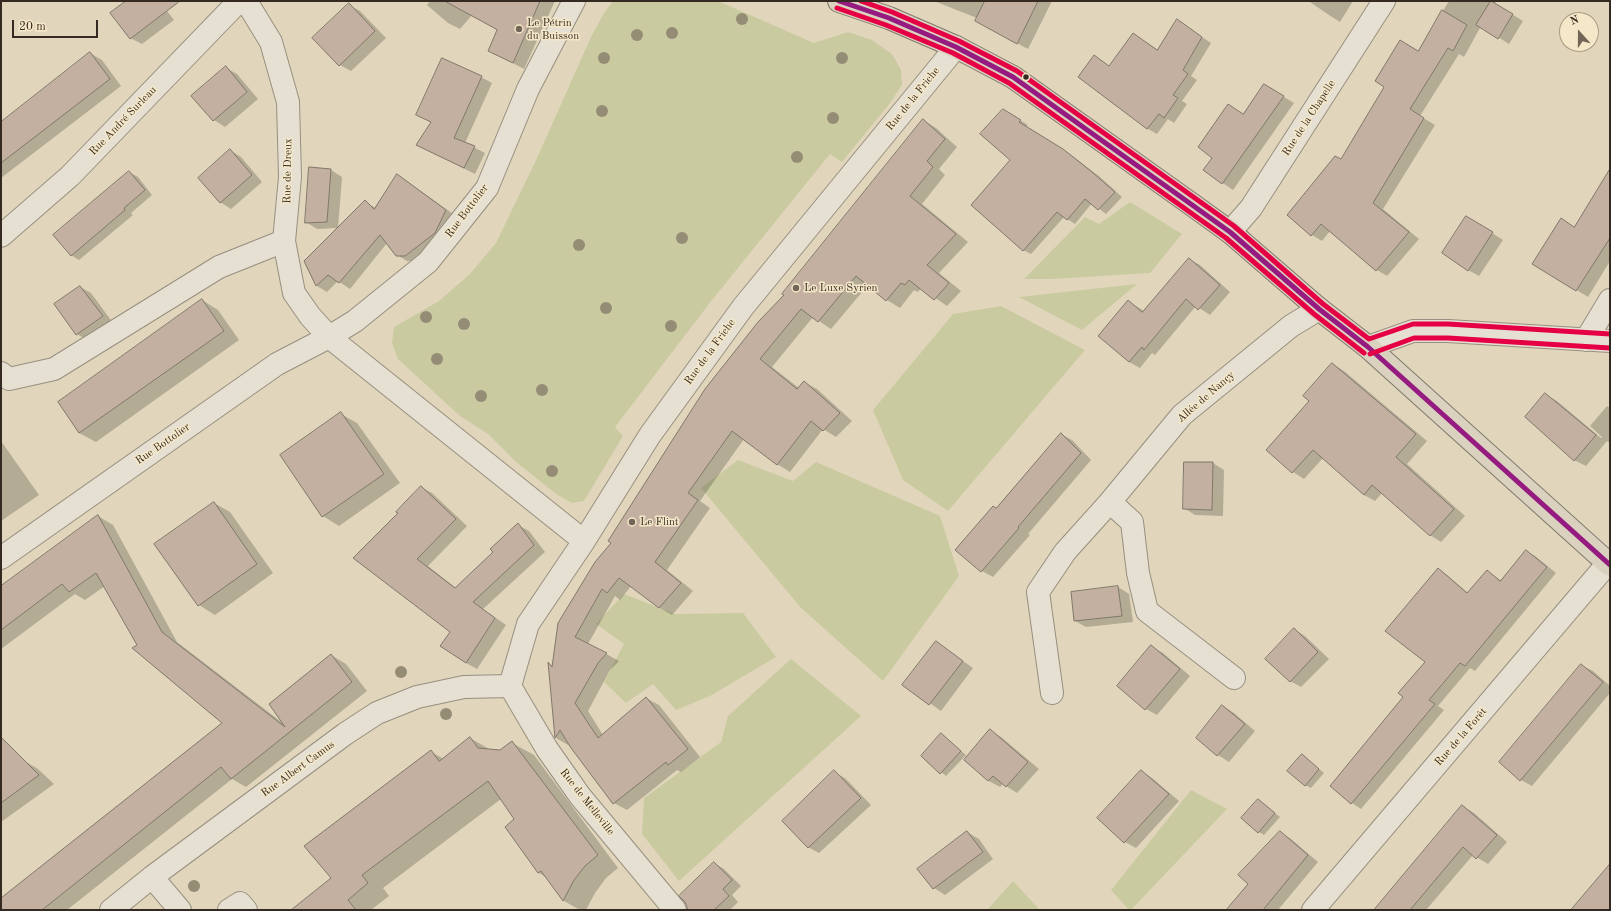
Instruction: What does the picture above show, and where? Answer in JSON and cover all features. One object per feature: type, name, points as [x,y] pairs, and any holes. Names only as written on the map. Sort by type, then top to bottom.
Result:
[{"type":"main road","points":[[839,1],[889,18],[956,47],[1013,77],[1230,232],[1319,309],[1368,346],[1609,564]]},
{"type":"street","name":"Rue André Surleau","points":[[1,236],[70,176],[239,1]]},
{"type":"street","name":"Rue de Dreux","points":[[246,1],[271,42],[288,102],[290,177],[284,242],[294,293],[310,316],[329,337]]},
{"type":"street","name":"Rue Bottolier","points":[[1,558],[277,364],[329,337],[355,321],[428,262],[487,188],[528,89],[574,1]]},
{"type":"street","name":"Rue de la Chapelle","points":[[1230,232],[1251,208],[1384,1]]},
{"type":"street","name":"Rue de la Friche","points":[[510,686],[528,624],[584,541],[650,435],[743,307],[956,47]]},
{"type":"street","points":[[1,373],[9,379],[54,369],[219,267],[284,242]]},
{"type":"street","points":[[1586,340],[1610,300]]},
{"type":"street","name":"Allée de Nançy","points":[[1052,693],[1038,592],[1065,552],[1110,502],[1182,415],[1291,326],[1319,309]]},
{"type":"street","points":[[1368,346],[1413,331],[1448,331],[1610,342]]},
{"type":"street","points":[[329,337],[584,541]]},
{"type":"street","points":[[1110,502],[1132,522],[1138,573],[1147,611],[1234,678]]},
{"type":"street","name":"Rue de la Forêt","points":[[1313,910],[1609,564]]},
{"type":"street","name":"Rue Albert Camus","points":[[111,910],[152,877],[345,734],[377,713],[417,697],[464,687],[510,686]]},
{"type":"street","name":"Rue de Melleville","points":[[510,686],[547,749],[580,796],[675,910]]},
{"type":"street","points":[[152,877],[180,910]]},
{"type":"street","points":[[229,910],[240,903],[246,910]]},
{"type":"green space","points":[[613,1],[718,1],[814,43],[848,32],[872,40],[892,54],[901,70],[902,85],[890,103],[842,162],[830,154],[712,300],[615,427],[623,436],[584,501],[572,503],[556,494],[515,461],[488,434],[460,416],[398,359],[392,343],[394,327],[439,301],[470,274],[496,243],[537,158],[591,37],[604,13]]},
{"type":"green space","points":[[1130,202],[1182,234],[1150,273],[1052,279],[1024,279],[1085,217],[1099,224]]},
{"type":"green space","points":[[1137,284],[1082,330],[1019,297]]},
{"type":"green space","points":[[1001,306],[1085,350],[948,511],[903,480],[873,410],[953,314]]},
{"type":"green space","points":[[738,460],[793,481],[816,462],[940,516],[959,576],[883,681],[801,608],[701,488]]},
{"type":"green space","points":[[624,594],[675,614],[743,613],[776,657],[710,696],[676,710],[653,684],[626,703],[604,682],[624,644],[596,624]]},
{"type":"green space","points":[[791,659],[861,716],[679,881],[642,834],[644,798],[721,742],[728,716]]},
{"type":"green space","points":[[1191,790],[1227,809],[1131,910],[1129,910],[1111,890]]},
{"type":"green space","points":[[1013,881],[1040,910],[987,910]]},
{"type":"building","points":[[126,1],[180,1],[130,39],[110,13]]},
{"type":"building","points":[[445,1],[540,1],[513,63],[488,51],[497,30]]},
{"type":"building","points":[[985,1],[1038,1],[1017,44],[975,21]]},
{"type":"building","points":[[1491,1],[1513,14],[1498,39],[1476,25]]},
{"type":"building","points":[[349,3],[375,31],[339,66],[312,38]]},
{"type":"building","points":[[1442,10],[1467,25],[1453,51],[1448,48],[1410,109],[1424,118],[1373,203],[1409,232],[1376,271],[1321,224],[1311,236],[1287,215],[1335,156],[1341,159],[1384,87],[1375,81],[1400,40],[1418,51]]},
{"type":"building","points":[[1177,19],[1202,37],[1183,70],[1188,74],[1173,95],[1178,98],[1164,118],[1159,114],[1147,129],[1078,77],[1094,55],[1109,66],[1133,33],[1157,50]]},
{"type":"building","points":[[90,52],[110,79],[1,163],[1,122]]},
{"type":"building","points":[[442,58],[482,76],[454,138],[475,146],[464,168],[416,145],[431,122],[416,115]]},
{"type":"building","points":[[226,66],[247,92],[213,121],[191,96]]},
{"type":"building","points":[[1264,84],[1284,96],[1222,184],[1203,170],[1212,158],[1198,147],[1228,104],[1243,114]]},
{"type":"building","points":[[1003,109],[1021,120],[1019,122],[1063,149],[1115,192],[1098,210],[1085,199],[1067,220],[1057,212],[1023,251],[971,205],[1010,160],[980,134]]},
{"type":"building","points":[[923,119],[945,139],[927,161],[933,167],[910,196],[956,234],[927,265],[949,283],[934,300],[909,280],[905,285],[901,283],[886,301],[856,276],[818,322],[801,309],[760,359],[797,389],[804,381],[840,413],[823,431],[811,421],[777,465],[732,431],[688,493],[698,500],[655,562],[681,583],[659,608],[619,578],[607,593],[602,589],[575,637],[607,653],[598,663],[575,703],[598,738],[646,697],[688,749],[668,765],[666,762],[613,804],[571,748],[560,730],[555,738],[548,662],[552,667],[558,623],[595,562],[611,543],[608,541],[705,389],[758,322],[784,295],[782,294]]},
{"type":"building","points":[[230,149],[252,175],[220,203],[198,178]]},
{"type":"building","points":[[309,167],[331,169],[327,222],[305,223]]},
{"type":"building","points":[[1610,169],[1610,238],[1576,291],[1532,264],[1561,218],[1574,227]]},
{"type":"building","points":[[129,171],[145,190],[124,208],[125,210],[71,256],[53,235]]},
{"type":"building","points":[[397,174],[446,210],[435,233],[405,256],[396,256],[380,235],[339,283],[328,275],[316,286],[304,261],[365,200],[374,209]]},
{"type":"building","points":[[1466,216],[1493,232],[1468,271],[1442,253]]},
{"type":"building","points":[[1189,258],[1220,285],[1198,310],[1186,299],[1144,350],[1142,347],[1129,362],[1098,336],[1128,300],[1142,312]]},
{"type":"building","points":[[80,286],[103,316],[76,335],[54,304]]},
{"type":"building","points":[[202,299],[224,331],[79,433],[58,402]]},
{"type":"building","points":[[1332,363],[1416,434],[1396,457],[1454,509],[1430,536],[1372,485],[1364,495],[1313,450],[1292,473],[1266,450],[1309,401],[1303,396]]},
{"type":"building","points":[[1545,393],[1596,435],[1574,461],[1525,417]]},
{"type":"building","points":[[341,412],[384,474],[322,517],[280,455]]},
{"type":"building","points":[[1061,433],[1081,453],[981,572],[955,550],[993,506],[996,508]]},
{"type":"building","points":[[1184,462],[1213,462],[1212,510],[1183,509]]},
{"type":"building","points":[[421,486],[456,519],[417,559],[455,588],[493,552],[490,549],[518,523],[534,545],[473,602],[495,618],[466,663],[440,646],[450,632],[353,558],[398,513],[396,512]]},
{"type":"building","points":[[214,502],[257,564],[198,606],[154,544]]},
{"type":"building","points":[[98,515],[162,632],[285,727],[269,704],[331,654],[352,682],[231,779],[221,767],[42,910],[1,910],[1,898],[222,723],[132,648],[137,645],[96,573],[69,592],[62,584],[1,630],[1,586]]},
{"type":"building","points":[[1526,550],[1547,567],[1465,666],[1460,663],[1429,700],[1435,704],[1351,804],[1330,786],[1403,697],[1398,693],[1425,662],[1385,631],[1438,568],[1467,593],[1487,570],[1500,581]]},
{"type":"building","points":[[1118,586],[1122,616],[1074,621],[1071,592]]},
{"type":"building","points":[[1294,628],[1318,652],[1290,682],[1265,659]]},
{"type":"building","points":[[936,641],[963,661],[929,705],[902,685]]},
{"type":"building","points":[[1151,645],[1180,669],[1145,710],[1117,686]]},
{"type":"building","points":[[1581,664],[1603,682],[1520,781],[1499,762]]},
{"type":"building","points":[[1222,705],[1245,724],[1217,756],[1196,738]]},
{"type":"building","points":[[990,729],[1028,762],[1006,787],[993,776],[988,781],[964,760]]},
{"type":"building","points":[[941,733],[961,751],[940,774],[921,756]]},
{"type":"building","points":[[1,737],[39,775],[1,803]]},
{"type":"building","points":[[470,737],[478,748],[500,750],[512,741],[598,855],[585,866],[574,880],[563,901],[541,871],[538,873],[505,827],[514,819],[488,781],[362,875],[368,883],[348,900],[356,910],[291,910],[331,878],[304,846],[431,750],[439,761]]},
{"type":"building","points":[[1302,754],[1319,769],[1305,786],[1287,771]]},
{"type":"building","points":[[834,770],[861,798],[808,848],[782,821]]},
{"type":"building","points":[[1141,770],[1169,794],[1124,843],[1097,818]]},
{"type":"building","points":[[1258,799],[1275,813],[1258,833],[1241,818]]},
{"type":"building","points":[[1462,805],[1497,835],[1476,859],[1463,847],[1410,910],[1374,910]]},
{"type":"building","points":[[967,831],[983,852],[933,889],[917,869]]},
{"type":"building","points":[[1280,831],[1308,855],[1263,910],[1226,910],[1248,884],[1238,875]]},
{"type":"building","points":[[714,862],[732,880],[723,889],[729,896],[714,910],[688,910],[685,902],[679,896]]},
{"type":"building","points":[[1610,864],[1610,910],[1571,910]]},
{"type":"transit line","points":[[839,1],[889,18],[956,47],[1013,77],[1230,232],[1319,309],[1368,347],[1610,565]]},
{"type":"transit line","points":[[861,1],[892,12],[959,41],[1017,71],[1234,226],[1323,304],[1369,339],[1413,324],[1448,324],[1610,334]]},
{"type":"transit line","points":[[837,8],[886,25],[953,53],[1009,83],[1226,238],[1314,314],[1364,353]]},
{"type":"transit line","points":[[1370,354],[1414,338],[1448,338],[1610,348]]},
{"type":"place","name":"Le Pétrin du Buisson","points":[[519,29]]},
{"type":"place","name":"Le Luxe Syrien","points":[[796,288]]},
{"type":"place","name":"Le Flint","points":[[632,522]]}]
